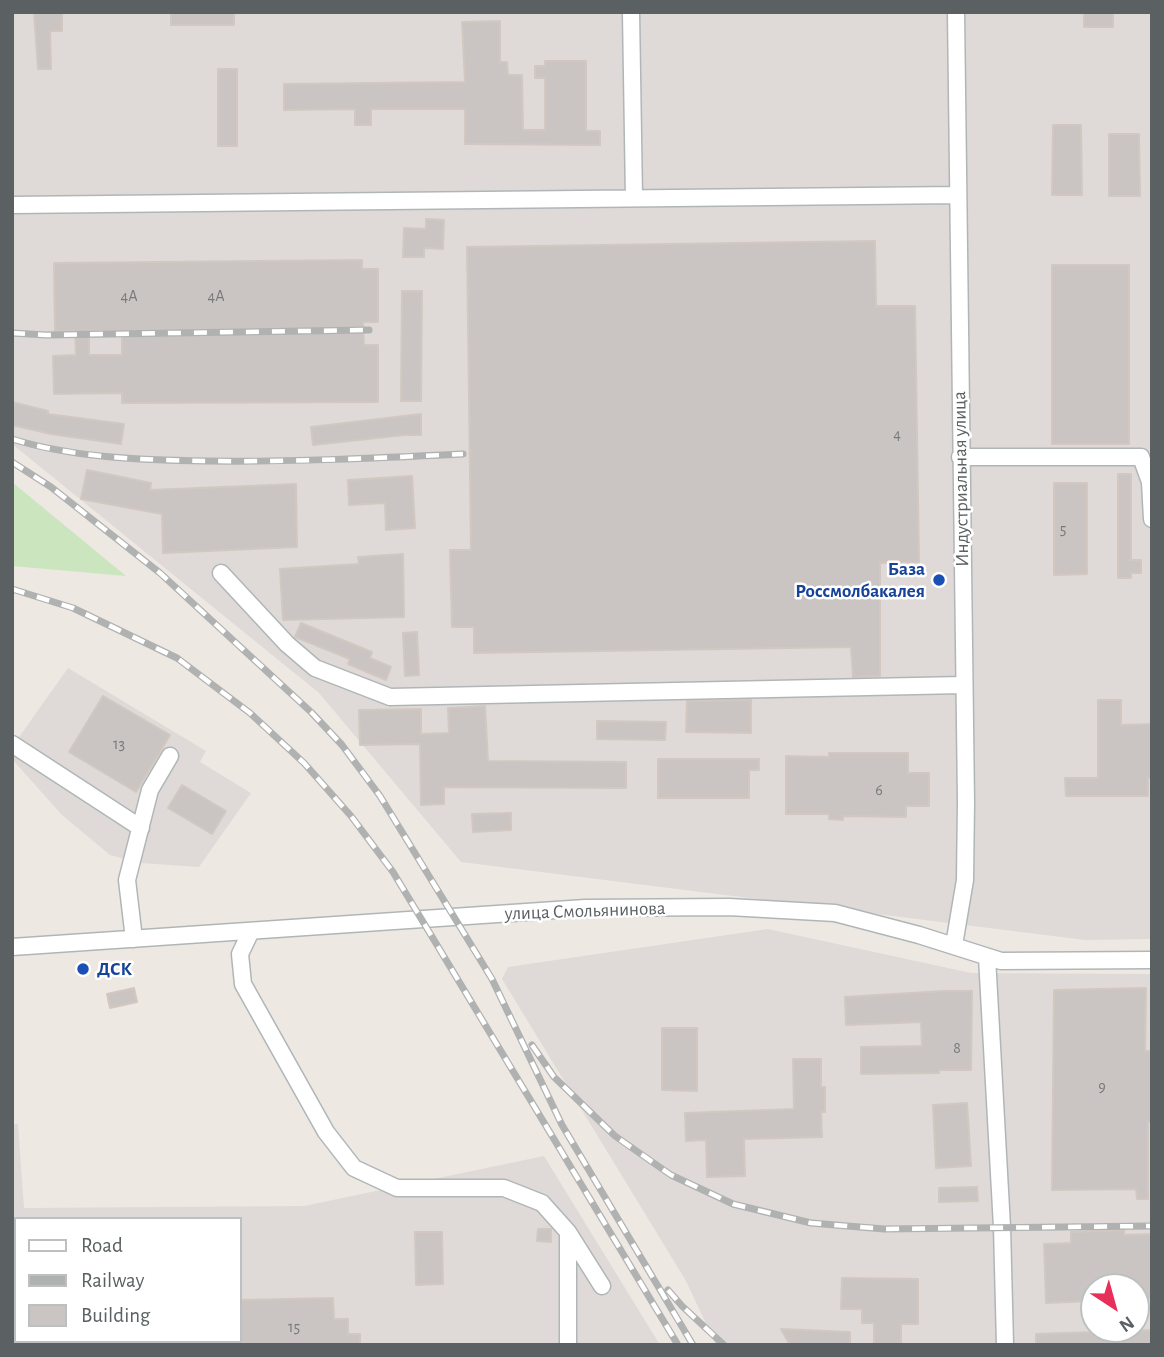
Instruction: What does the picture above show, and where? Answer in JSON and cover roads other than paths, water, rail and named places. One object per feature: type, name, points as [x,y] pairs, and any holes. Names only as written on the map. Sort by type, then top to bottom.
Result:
[{"type":"street","points":[[631,12],[634,198]]},
{"type":"street","name":"Индустриальная улица","points":[[954,945],[965,880],[966,802],[956,12]]},
{"type":"street","points":[[12,205],[958,195]]},
{"type":"street","points":[[960,457],[1141,457],[1150,482],[1152,519]]},
{"type":"street","points":[[221,573],[287,644],[315,667],[390,696],[963,685]]},
{"type":"street","points":[[12,744],[141,828]]},
{"type":"street","points":[[134,939],[127,880],[150,790],[170,756]]},
{"type":"street","name":"улица Смольянинова","points":[[12,947],[584,908],[729,907],[835,913],[954,945],[1001,961],[1152,960]]},
{"type":"street","points":[[251,931],[240,954],[243,984],[326,1132],[354,1168],[397,1188],[504,1188],[542,1203],[568,1232],[601,1286]]},
{"type":"street","points":[[987,957],[1002,1227],[1005,1345]]},
{"type":"street","points":[[568,1232],[568,1345]]},
{"type":"railway","points":[[12,333],[46,335],[369,330]]},
{"type":"railway","points":[[12,439],[84,454],[158,460],[303,460],[463,454]]},
{"type":"railway","points":[[12,462],[51,487],[160,573],[311,712],[342,745],[380,796],[492,979],[562,1125],[693,1345]]},
{"type":"railway","points":[[12,589],[73,608],[177,658],[250,713],[304,763],[351,816],[393,872],[678,1345]]},
{"type":"railway","points":[[532,1045],[554,1077],[615,1136],[671,1175],[733,1204],[811,1223],[884,1229],[1152,1226]]},
{"type":"railway","points":[[668,1290],[724,1345]]},
{"type":"place","name":"База Россмолбакалея","points":[[939,580]]},
{"type":"place","name":"ДСК","points":[[83,969]]}]
